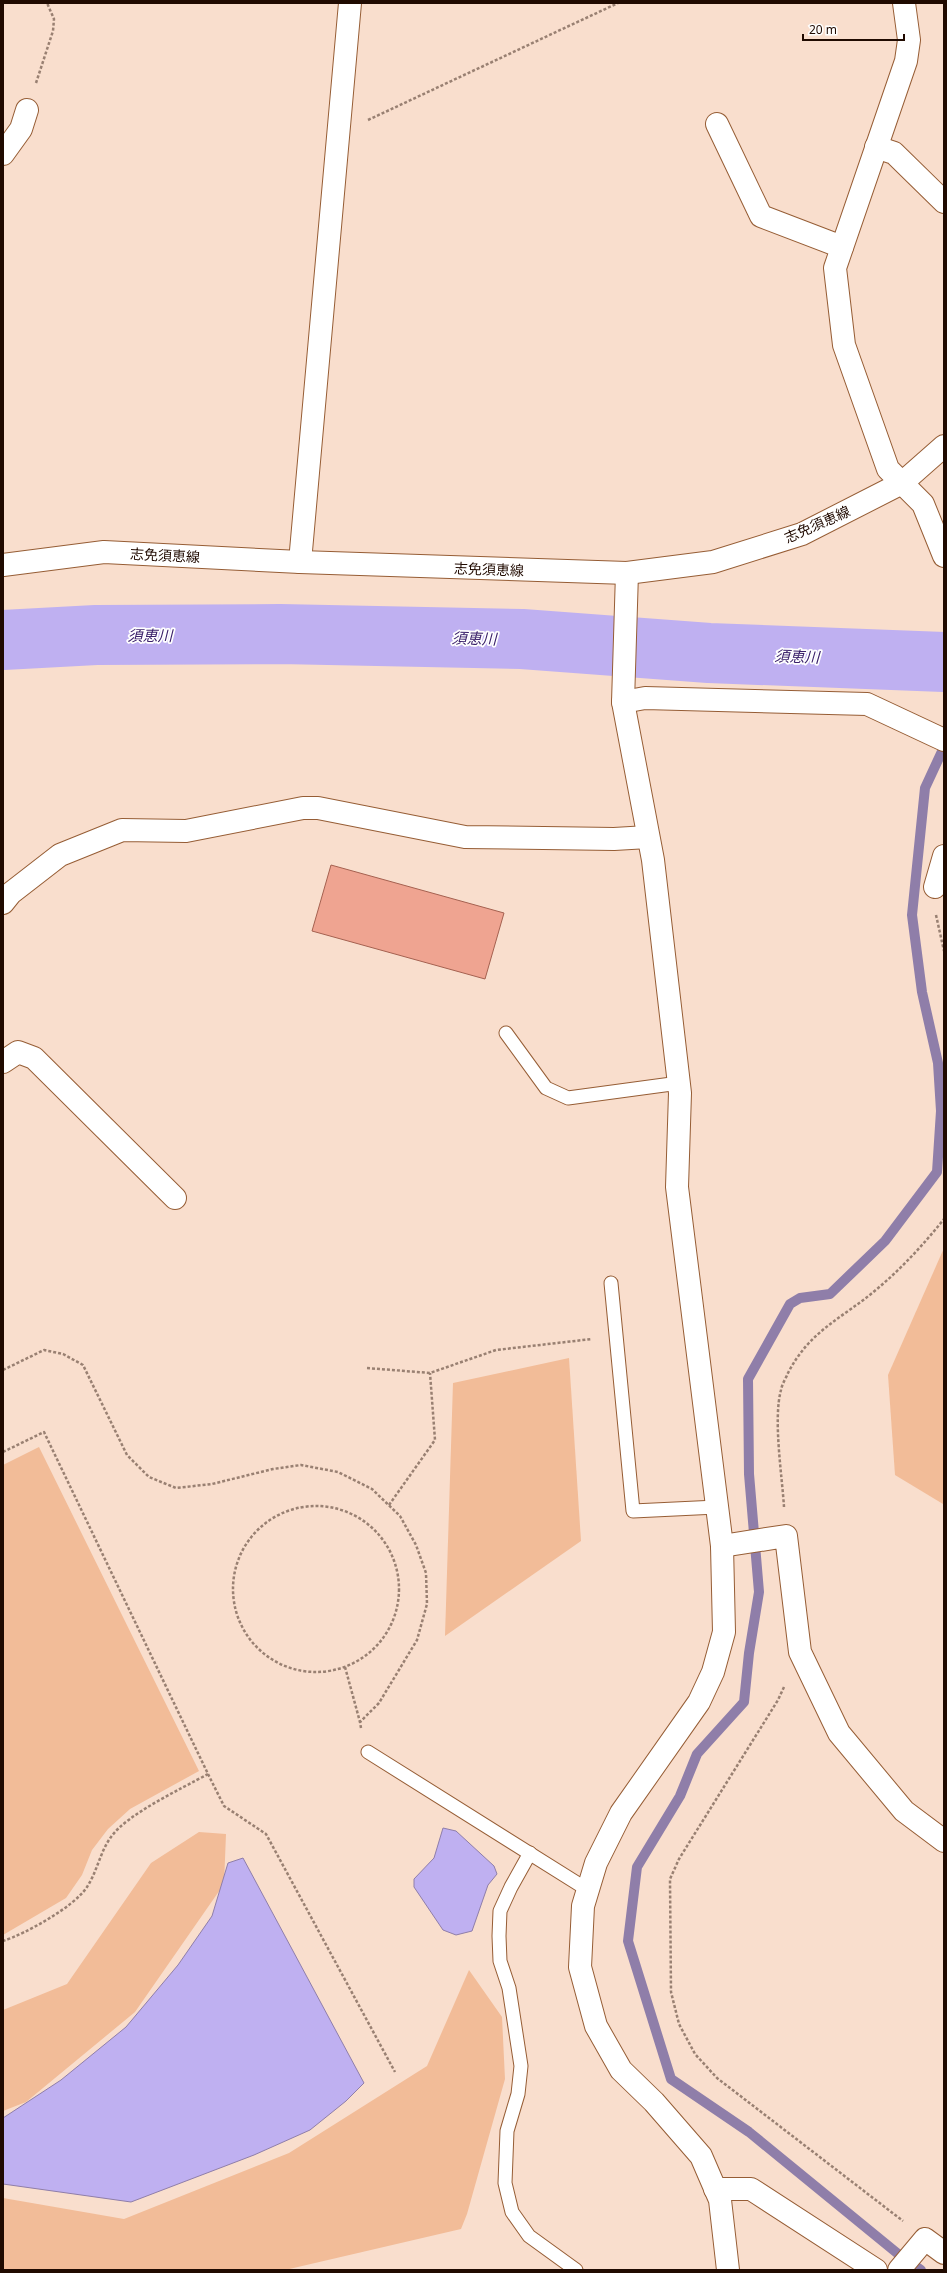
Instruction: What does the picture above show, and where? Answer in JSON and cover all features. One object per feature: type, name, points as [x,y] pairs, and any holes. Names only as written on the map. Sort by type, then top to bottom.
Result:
[{"type":"street","points":[[300,562],[350,3]]},
{"type":"street","points":[[904,3],[909,40],[906,61],[835,268],[844,345],[888,469],[923,504],[944,556]]},
{"type":"street","points":[[3,154],[21,129],[27,110]]},
{"type":"street","points":[[717,124],[761,216],[842,247]]},
{"type":"street","points":[[876,147],[894,153],[944,202]]},
{"type":"street","name":"志免須恵線","points":[[3,565],[104,552],[300,562],[626,574],[713,562],[802,534],[902,483],[944,446]]},
{"type":"street","points":[[626,574],[623,702],[653,860],[679,1083],[677,1187],[722,1546],[724,1632],[713,1672],[699,1702],[621,1813],[596,1863],[583,1906],[580,1967],[596,2026],[621,2070],[654,2102],[701,2156],[720,2200],[728,2270]]},
{"type":"street","points":[[623,702],[645,698],[867,704],[917,726],[944,740]]},
{"type":"street","points":[[3,903],[11,893],[60,855],[122,830],[186,831],[303,808],[318,808],[464,837],[614,839],[648,837]]},
{"type":"street","points":[[935,887],[944,856]]},
{"type":"street","points":[[3,1062],[18,1052],[34,1058],[175,1198]]},
{"type":"street","points":[[722,1546],[786,1536],[800,1652],[839,1733],[904,1811],[944,1841]]},
{"type":"street","points":[[715,2189],[751,2189],[876,2270]]},
{"type":"street","points":[[899,2270],[925,2239],[944,2253]]},
{"type":"lane","points":[[506,1033],[546,1088],[568,1098],[679,1083]]},
{"type":"lane","points":[[611,1283],[633,1511],[717,1507]]},
{"type":"lane","points":[[368,1752],[588,1890]]},
{"type":"lane","points":[[530,1853],[511,1887],[500,1911],[500,1961],[509,1988],[521,2066],[518,2094],[507,2131],[505,2184],[512,2212],[529,2236],[576,2270]]},
{"type":"path","points":[[27,110],[53,31],[54,19],[47,3]]},
{"type":"path","points":[[339,133],[618,3]]},
{"type":"path","points":[[935,887],[933,904],[944,951]]},
{"type":"path","points":[[786,1536],[778,1408],[781,1388],[792,1366],[807,1345],[827,1325],[876,1290],[912,1257],[944,1219]]},
{"type":"path","points":[[367,1368],[430,1373],[496,1350],[616,1336]]},
{"type":"path","points":[[3,1370],[44,1350],[63,1354],[83,1364],[127,1455],[149,1477],[176,1488],[212,1484],[273,1469],[301,1465],[338,1472],[372,1489],[389,1504],[400,1516],[416,1545],[426,1573],[427,1604],[417,1640],[379,1703],[360,1722]]},
{"type":"path","points":[[389,1504],[435,1440],[430,1373]]},
{"type":"path","points":[[3,1452],[44,1432],[224,1806],[266,1834],[395,2072]]},
{"type":"path","points":[[325,1505],[352,1513],[376,1529],[392,1553],[399,1581],[397,1610],[386,1634],[368,1654],[346,1667],[320,1672],[293,1669],[275,1661],[269,1658],[250,1640],[237,1617],[232,1591],[236,1564],[249,1539],[270,1519],[296,1507],[325,1505]]},
{"type":"path","points":[[800,1652],[778,1700],[679,1859],[670,1879],[671,1992],[679,2024],[692,2048],[716,2078],[925,2239]]},
{"type":"path","points":[[346,1667],[368,1752]]},
{"type":"path","points":[[3,1941],[20,1936],[76,1901],[87,1887],[110,1837],[127,1821],[208,1774]]},
{"type":"shaded area","points":[[944,1248],[943,1504],[895,1475],[888,1375]]},
{"type":"shaded area","points":[[569,1358],[581,1541],[445,1636],[453,1383]]},
{"type":"shaded area","points":[[39,1447],[199,1771],[130,1809],[108,1829],[92,1850],[82,1875],[66,1898],[3,1935],[3,1465]]},
{"type":"shaded area","points":[[443,1828],[456,1831],[494,1866],[497,1874],[488,1885],[472,1931],[456,1935],[443,1930],[414,1887],[414,1879],[434,1858]]},
{"type":"shaded area","points":[[199,1832],[226,1834],[224,1884],[135,2012],[26,2102],[3,2111],[3,2010],[67,1984],[151,1863]]},
{"type":"shaded area","points":[[243,1858],[364,2083],[346,2101],[310,2130],[254,2155],[131,2202],[3,2184],[3,2118],[61,2080],[126,2027],[178,1965],[212,1916],[228,1863]]},
{"type":"shaded area","points":[[469,1970],[502,2017],[505,2079],[467,2214],[461,2229],[285,2270],[3,2270],[3,2198],[124,2219],[289,2153],[427,2066]]},
{"type":"building","points":[[331,865],[504,913],[485,979],[312,931]]},
{"type":"waterway","name":"須恵川","points":[[3,640],[96,635],[280,634],[522,639],[709,653],[944,662]]},
{"type":"waterway","points":[[921,2270],[897,2253],[749,2132],[671,2079],[628,1941],[637,1867],[680,1796],[697,1754],[744,1702],[749,1653],[759,1592],[749,1474],[748,1379],[790,1304],[800,1298],[830,1294],[885,1241],[937,1172],[941,1111],[938,1063],[922,992],[912,915],[925,788],[944,747]]}]
